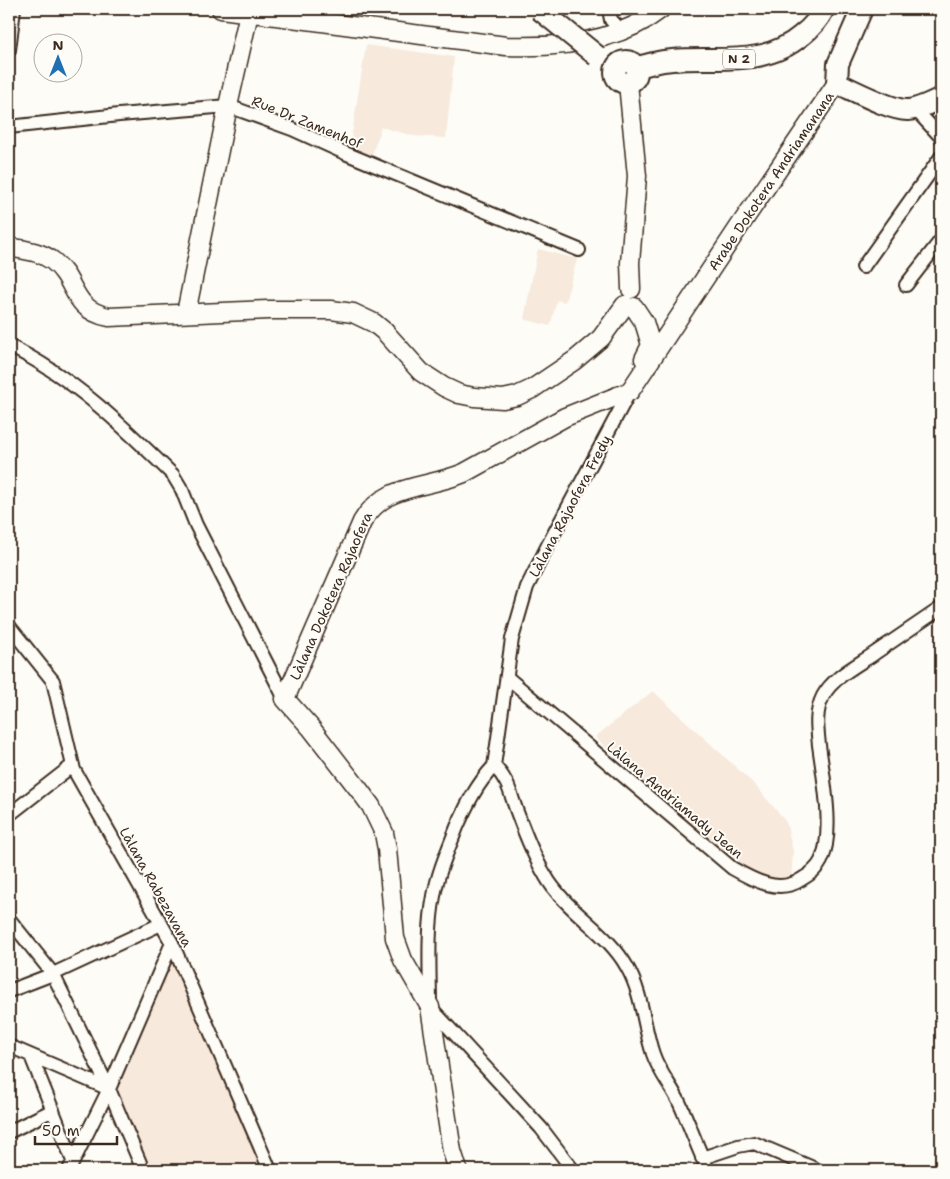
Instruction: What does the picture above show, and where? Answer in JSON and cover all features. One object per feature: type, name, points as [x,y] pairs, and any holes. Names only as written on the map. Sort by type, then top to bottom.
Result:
[{"type":"main road","name":"N 2","points":[[539,9],[597,56],[616,67],[624,61],[632,62],[633,76],[662,60],[745,59],[773,54],[795,42],[821,15],[824,9]]},
{"type":"main road","name":"Arabe Dokotera Andriamanana","points":[[837,83],[838,64],[862,9]]},
{"type":"main road","points":[[837,83],[874,100],[905,110],[915,109],[941,98]]},
{"type":"street","points":[[9,50],[14,9]]},
{"type":"street","points":[[221,9],[510,46],[558,45],[622,31],[652,16],[661,9]]},
{"type":"street","points":[[608,9],[611,20],[622,31]]},
{"type":"street","points":[[186,313],[249,13]]},
{"type":"street","points":[[630,391],[638,369],[651,345],[644,322],[632,302],[630,263],[637,176],[633,76]]},
{"type":"street","name":"Arabe Dokotera Andriamanana","points":[[660,344],[837,83]]},
{"type":"street","name":"Rue Dr Zamenhof","points":[[9,127],[228,106],[292,129],[578,250]]},
{"type":"street","points":[[915,109],[941,137]]},
{"type":"street","points":[[863,267],[941,157]]},
{"type":"street","points":[[906,285],[941,240]]},
{"type":"street","points":[[9,247],[31,250],[53,261],[62,270],[79,300],[86,308],[98,315],[119,318],[268,310],[331,310],[353,313],[374,323],[385,332],[421,372],[459,394],[474,398],[503,399],[517,396],[532,389],[575,360],[601,338],[632,302]]},
{"type":"street","points":[[632,302],[654,329],[660,344]]},
{"type":"street","name":"Làlana Rajaofera Fredy","points":[[494,766],[508,678],[512,639],[527,587],[630,391],[660,344]]},
{"type":"street","points":[[9,346],[35,359],[78,388],[173,475],[182,490],[196,525],[285,699],[311,728],[360,791],[379,820],[387,848],[395,938],[403,960],[430,1006],[541,1128],[573,1170]]},
{"type":"street","name":"Làlana Dokotera Rajaofera","points":[[285,699],[362,522],[375,504],[402,490],[448,479],[464,473],[565,417],[630,391]]},
{"type":"street","name":"Làlana Andriamady Jean","points":[[508,678],[732,868],[753,880],[769,886],[784,886],[797,883],[810,874],[821,863],[827,846],[827,814],[816,717],[823,696],[838,678],[941,608]]},
{"type":"street","name":"Làlana Rabezavana","points":[[9,626],[52,681],[73,765],[118,849],[172,943],[270,1170]]},
{"type":"street","points":[[9,814],[73,765]]},
{"type":"street","points":[[458,1170],[452,1151],[430,1006],[429,953],[432,910],[445,855],[468,802],[483,778],[494,766],[505,777],[533,854],[550,883],[611,946],[627,967],[642,1002],[645,1025],[654,1057],[679,1103],[708,1170]]},
{"type":"street","points":[[9,919],[53,974],[110,1089],[143,1170]]},
{"type":"street","points":[[9,991],[53,974],[161,924]]},
{"type":"street","points":[[71,1166],[110,1089],[172,943]]},
{"type":"street","points":[[9,1046],[110,1089]]},
{"type":"street","points":[[31,1056],[53,1110],[71,1166]]},
{"type":"street","points":[[10,1127],[53,1110]]},
{"type":"street","points":[[702,1158],[738,1146],[754,1144],[818,1170]]},
{"type":"street","points":[[265,1155],[276,1170]]},
{"type":"shaded area","points":[[299,9],[390,9],[379,21],[296,14]]},
{"type":"shaded area","points":[[366,45],[454,57],[446,138],[414,136],[381,127],[372,155],[350,147]]},
{"type":"shaded area","points":[[538,249],[577,259],[565,302],[557,300],[550,326],[524,319]]},
{"type":"shaded area","points":[[653,691],[755,785],[786,822],[793,851],[791,880],[780,882],[761,879],[724,855],[595,737]]},
{"type":"shaded area","points":[[172,943],[276,1170],[143,1170],[109,1089]]}]
